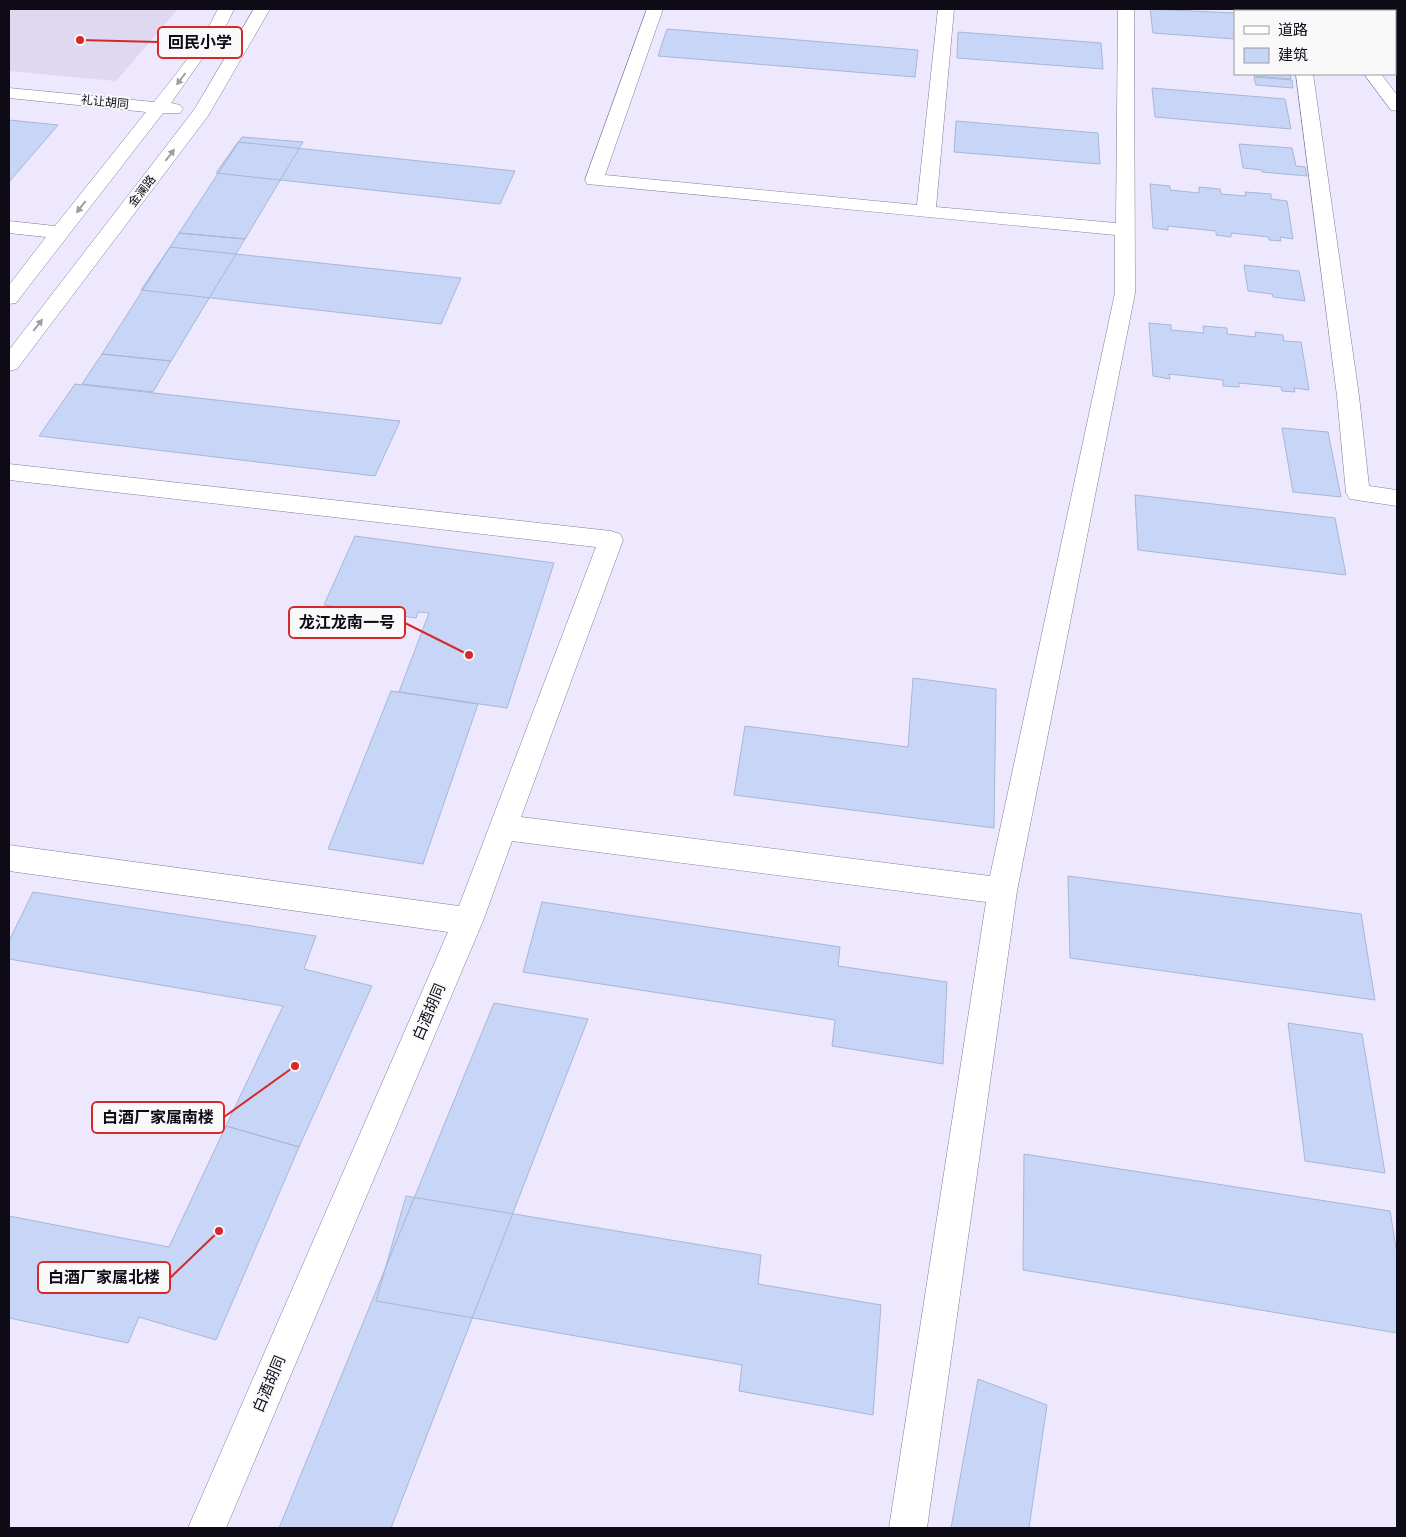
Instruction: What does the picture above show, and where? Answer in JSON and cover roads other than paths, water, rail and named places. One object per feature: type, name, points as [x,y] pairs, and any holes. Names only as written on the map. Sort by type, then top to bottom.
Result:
[{"type":"street","points":[[9,298],[159,108],[204,46],[226,9]]},
{"type":"street","name":"金澜路","points":[[9,364],[202,112],[262,9]]},
{"type":"street","points":[[655,9],[594,180],[1124,230]]},
{"type":"street","points":[[926,212],[946,9]]},
{"type":"street","points":[[908,1528],[1002,891],[1125,293],[1126,9]]},
{"type":"street","points":[[1304,75],[1347,386],[1358,493],[1397,498]]},
{"type":"street","points":[[1373,75],[1397,106]]},
{"type":"street","name":"礼让胡同","points":[[9,93],[202,112]]},
{"type":"street","points":[[9,227],[61,232]]},
{"type":"street","name":"白酒胡同","points":[[9,472],[611,540],[468,922],[208,1528]]},
{"type":"street","points":[[503,826],[1002,891]]},
{"type":"street","points":[[9,858],[468,922]]},
{"type":"place","name":"回民小学","points":[[80,40]]},
{"type":"place","name":"龙江龙南一号","points":[[469,655]]},
{"type":"place","name":"白酒厂家属南楼","points":[[295,1066]]},
{"type":"place","name":"白酒厂家属北楼","points":[[219,1231]]}]
